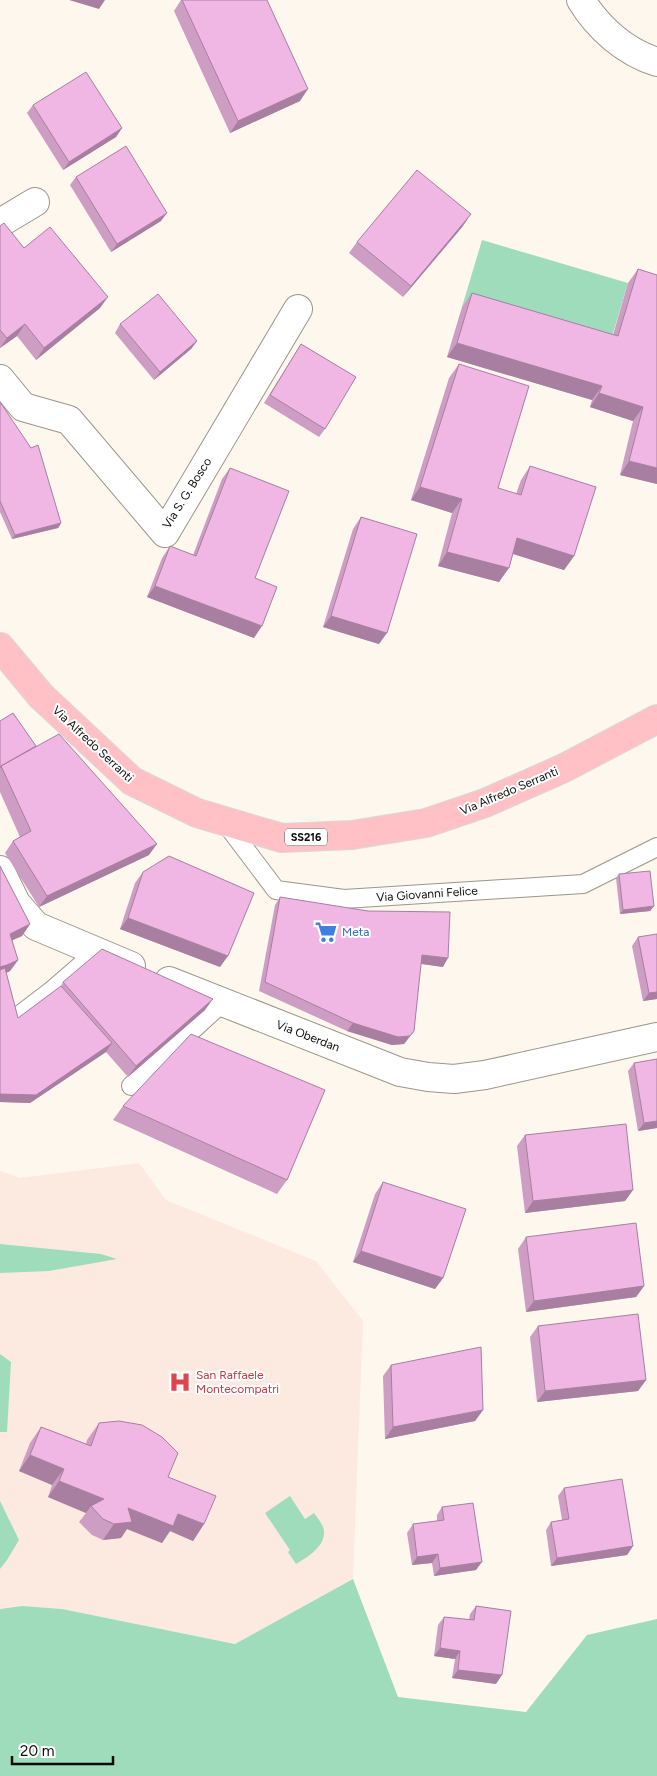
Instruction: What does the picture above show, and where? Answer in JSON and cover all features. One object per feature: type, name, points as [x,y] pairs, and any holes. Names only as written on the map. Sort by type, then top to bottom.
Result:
[{"type":"main road","name":"Via Alfredo Serranti","points":[[0,646],[41,696],[132,781],[197,813],[282,838],[352,836],[426,823],[494,799],[564,768],[657,719]]},
{"type":"street","points":[[581,0],[590,14],[617,42],[649,60],[657,62]]},
{"type":"street","points":[[0,223],[35,202]]},
{"type":"street","name":"Via S. G. Bosco","points":[[0,379],[22,407],[69,420],[165,533],[298,310]]},
{"type":"street","name":"Via Oberdan","points":[[0,870],[16,903],[36,926],[96,952],[400,1072],[454,1079],[485,1075],[657,1037]]},
{"type":"lane","name":"Via Giovanni Felice","points":[[224,821],[276,890],[344,899],[583,884],[657,847]]},
{"type":"lane","points":[[17,1017],[51,991],[96,952]]},
{"type":"lane","points":[[131,1086],[222,1002]]},
{"type":"shaded area","name":"San Raffaele Montecompatri","points":[[139,1163],[166,1200],[316,1261],[363,1321],[353,1579],[235,1644],[62,1609],[22,1606],[0,1609],[0,1171],[20,1178]]},
{"type":"green space","points":[[482,240],[628,283],[608,350],[462,307]]},
{"type":"green space","points":[[0,1244],[101,1254],[117,1259],[49,1271],[0,1273]]},
{"type":"green space","points":[[0,1354],[11,1362],[7,1432],[0,1432]]},
{"type":"green space","points":[[290,1496],[305,1519],[314,1513],[323,1527],[324,1533],[323,1539],[316,1549],[296,1564],[288,1552],[290,1550],[265,1513]]},
{"type":"green space","points":[[0,1501],[19,1540],[0,1569]]},
{"type":"green space","points":[[353,1579],[398,1697],[526,1712],[587,1635],[657,1619],[657,1776],[0,1776],[0,1609],[22,1606],[62,1609],[235,1644]]},
{"type":"building","points":[[182,0],[267,0],[308,89],[238,121]]},
{"type":"building","points":[[86,72],[122,128],[69,162],[33,105]]},
{"type":"building","points":[[126,146],[167,213],[117,244],[76,177]]},
{"type":"building","points":[[417,170],[471,214],[411,286],[357,242]]},
{"type":"building","points":[[4,223],[24,248],[50,227],[108,297],[44,348],[25,324],[7,338],[0,330],[0,226]]},
{"type":"building","points":[[638,269],[657,275],[657,468],[629,461],[643,407],[599,393],[602,386],[457,343],[472,293],[618,336]]},
{"type":"building","points":[[158,294],[197,341],[160,372],[120,324]]},
{"type":"building","points":[[301,344],[356,377],[325,429],[270,395]]},
{"type":"building","points":[[459,364],[529,386],[498,488],[521,495],[530,466],[596,487],[574,556],[517,538],[509,568],[447,552],[462,499],[420,487]]},
{"type":"building","points":[[0,402],[31,448],[38,445],[61,523],[15,535],[0,501]]},
{"type":"building","points":[[230,468],[289,491],[255,578],[277,587],[262,626],[155,586],[170,546],[196,556]]},
{"type":"building","points":[[361,517],[417,534],[387,633],[331,616]]},
{"type":"building","points":[[13,713],[36,746],[0,768],[0,721]]},
{"type":"building","points":[[59,734],[157,844],[47,896],[13,841],[31,831],[1,766]]},
{"type":"building","points":[[169,856],[254,893],[228,956],[128,918],[143,872]]},
{"type":"building","points":[[0,866],[30,924],[10,934],[18,960],[0,967]]},
{"type":"building","points":[[650,871],[654,906],[623,910],[619,874]]},
{"type":"building","points":[[280,897],[368,911],[450,912],[448,958],[422,955],[414,1031],[410,1036],[398,1037],[353,1023],[265,982]]},
{"type":"building","points":[[657,934],[657,992],[649,993],[638,937]]},
{"type":"building","points":[[102,949],[213,999],[136,1066],[63,982]]},
{"type":"building","points":[[5,968],[18,1018],[61,986],[112,1043],[36,1095],[0,1094],[0,970]]},
{"type":"building","points":[[191,1034],[325,1090],[287,1180],[123,1106]]},
{"type":"building","points":[[657,1059],[657,1121],[644,1123],[634,1063]]},
{"type":"building","points":[[626,1124],[633,1190],[533,1201],[525,1135]]},
{"type":"building","points":[[383,1182],[466,1209],[443,1278],[361,1251]]},
{"type":"building","points":[[636,1223],[644,1286],[534,1301],[526,1237]]},
{"type":"building","points":[[638,1314],[646,1380],[545,1391],[538,1326]]},
{"type":"building","points":[[481,1347],[483,1410],[393,1427],[391,1365]]},
{"type":"building","points":[[119,1421],[142,1425],[162,1437],[178,1453],[168,1477],[216,1496],[204,1524],[178,1514],[173,1526],[128,1508],[132,1522],[114,1524],[103,1519],[91,1506],[104,1499],[59,1481],[64,1469],[30,1455],[41,1427],[91,1446],[99,1423]]},
{"type":"building","points":[[622,1479],[633,1546],[557,1558],[551,1522],[569,1519],[564,1488]]},
{"type":"building","points":[[473,1503],[482,1562],[440,1568],[438,1554],[417,1557],[413,1524],[444,1520],[442,1507]]},
{"type":"building","points":[[476,1606],[511,1611],[502,1675],[458,1670],[460,1651],[440,1648],[444,1617],[474,1620]]},
{"type":"place","name":"Meta","points":[[326,932]]},
{"type":"place","name":"San Raffaele Montecompatri","points":[[180,1382]]}]
